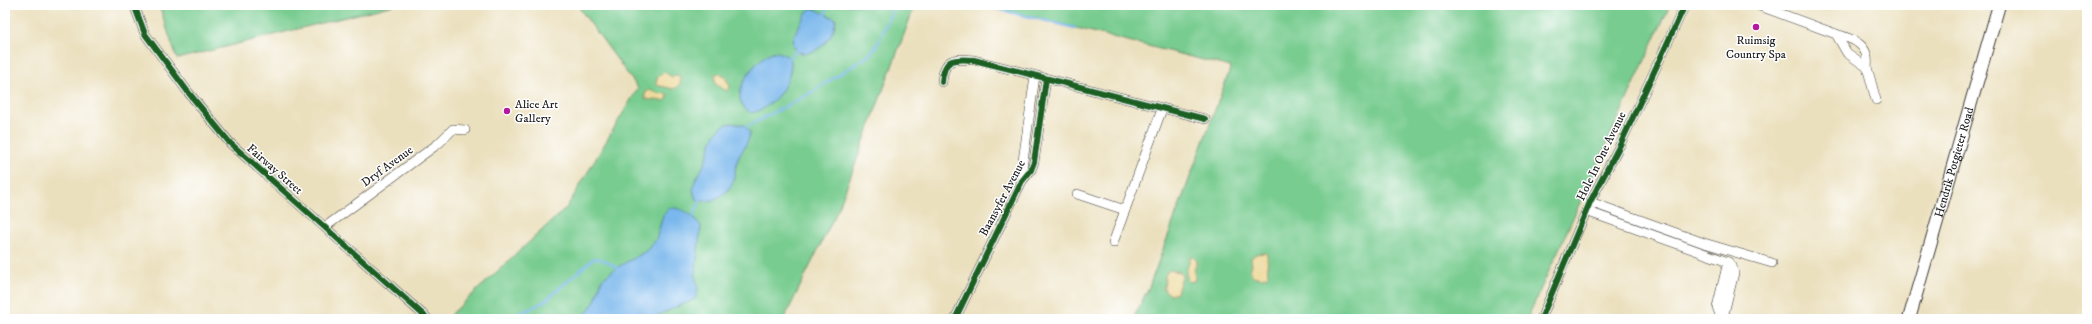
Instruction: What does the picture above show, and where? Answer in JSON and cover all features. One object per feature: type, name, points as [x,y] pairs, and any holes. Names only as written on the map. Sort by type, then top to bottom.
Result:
[{"type":"main road","name":"Hendrik Potgieter Road","points":[[1908,319],[1999,5]]},
{"type":"street","name":"Hole In One Avenue","points":[[1540,319],[1590,202],[1620,145],[1684,5]]},
{"type":"street","points":[[1757,5],[1850,38],[1863,48],[1868,57],[1867,67],[1876,100]]},
{"type":"street","name":"Fairway Street","points":[[134,8],[145,34],[230,143],[428,319]]},
{"type":"street","points":[[1836,34],[1847,53],[1867,67]]},
{"type":"street","points":[[942,82],[943,68],[948,64],[962,59],[1036,76],[1205,119]]},
{"type":"street","name":"Baansyfer Avenue","points":[[1022,181],[1024,150],[1029,131],[1036,76]]},
{"type":"street","name":"Baansyfer Avenue","points":[[955,319],[1022,181],[1031,170],[1039,133],[1046,79]]},
{"type":"street","points":[[1113,243],[1162,109]]},
{"type":"street","name":"Dryf Avenue","points":[[325,227],[439,143],[454,129],[465,130]]},
{"type":"street","points":[[1029,131],[1039,133]]},
{"type":"street","points":[[1077,194],[1125,210]]},
{"type":"street","points":[[1590,202],[1704,243],[1772,263]]},
{"type":"street","points":[[1586,211],[1728,262],[1732,266],[1734,273],[1726,318]]},
{"type":"green space","points":[[159,5],[394,5],[177,59]]},
{"type":"green space","points":[[577,5],[915,5],[839,207],[784,319],[446,319],[567,207],[638,88]]},
{"type":"green space","points":[[974,5],[1670,5],[1527,319],[1133,319],[1149,287],[1231,67],[1033,17]]},
{"type":"sand","points":[[664,72],[672,77],[676,75],[681,77],[680,84],[674,89],[656,85],[657,78]]},
{"type":"sand","points":[[718,73],[725,77],[730,86],[727,91],[715,84],[715,75]]},
{"type":"sand","points":[[650,90],[667,95],[668,98],[664,101],[645,99],[645,93]]},
{"type":"sand","points":[[1256,254],[1267,254],[1268,276],[1262,278],[1252,276],[1250,270],[1252,265],[1251,258]]},
{"type":"sand","points":[[1193,257],[1197,261],[1194,271],[1195,280],[1190,282],[1188,281],[1186,273],[1190,258]]},
{"type":"sand","points":[[1169,270],[1180,272],[1182,276],[1177,293],[1171,295],[1164,290],[1165,275]]},
{"type":"water","points":[[813,8],[836,19],[832,33],[825,43],[816,50],[806,53],[799,52],[794,47],[794,38],[805,14]]},
{"type":"water","points":[[772,52],[785,55],[791,60],[791,69],[785,85],[774,100],[760,110],[752,113],[744,107],[740,99],[741,90],[744,81],[750,72],[764,57]]},
{"type":"water","points":[[731,123],[744,125],[750,133],[747,143],[738,159],[733,182],[728,190],[714,199],[702,201],[696,199],[693,188],[694,184],[703,167],[713,138],[720,129]]},
{"type":"water","points":[[670,208],[679,209],[688,213],[701,226],[695,275],[698,290],[695,299],[649,319],[582,319],[595,301],[602,279],[618,267],[646,251],[656,240],[663,215]]},
{"type":"waterway","points":[[825,13],[829,5]]},
{"type":"waterway","points":[[746,127],[807,95],[868,56],[876,47],[895,5]]},
{"type":"waterway","points":[[981,5],[1075,28]]},
{"type":"waterway","points":[[788,58],[798,50]]},
{"type":"waterway","points":[[693,216],[700,200]]},
{"type":"waterway","points":[[502,319],[530,309],[545,301],[594,258],[604,260],[617,268]]},
{"type":"cycle path","points":[[134,5],[145,34],[188,92],[230,143],[428,319]]},
{"type":"cycle path","points":[[1541,319],[1590,202],[1620,145],[1685,5]]},
{"type":"cycle path","points":[[942,82],[947,64],[960,59],[974,60],[1205,119]]},
{"type":"cycle path","points":[[955,319],[1022,181],[1031,170],[1034,162],[1046,79]]},
{"type":"place","name":"Ruimsig Country Spa","points":[[1756,27]]},
{"type":"place","name":"Alice Art Gallery","points":[[507,111]]}]
